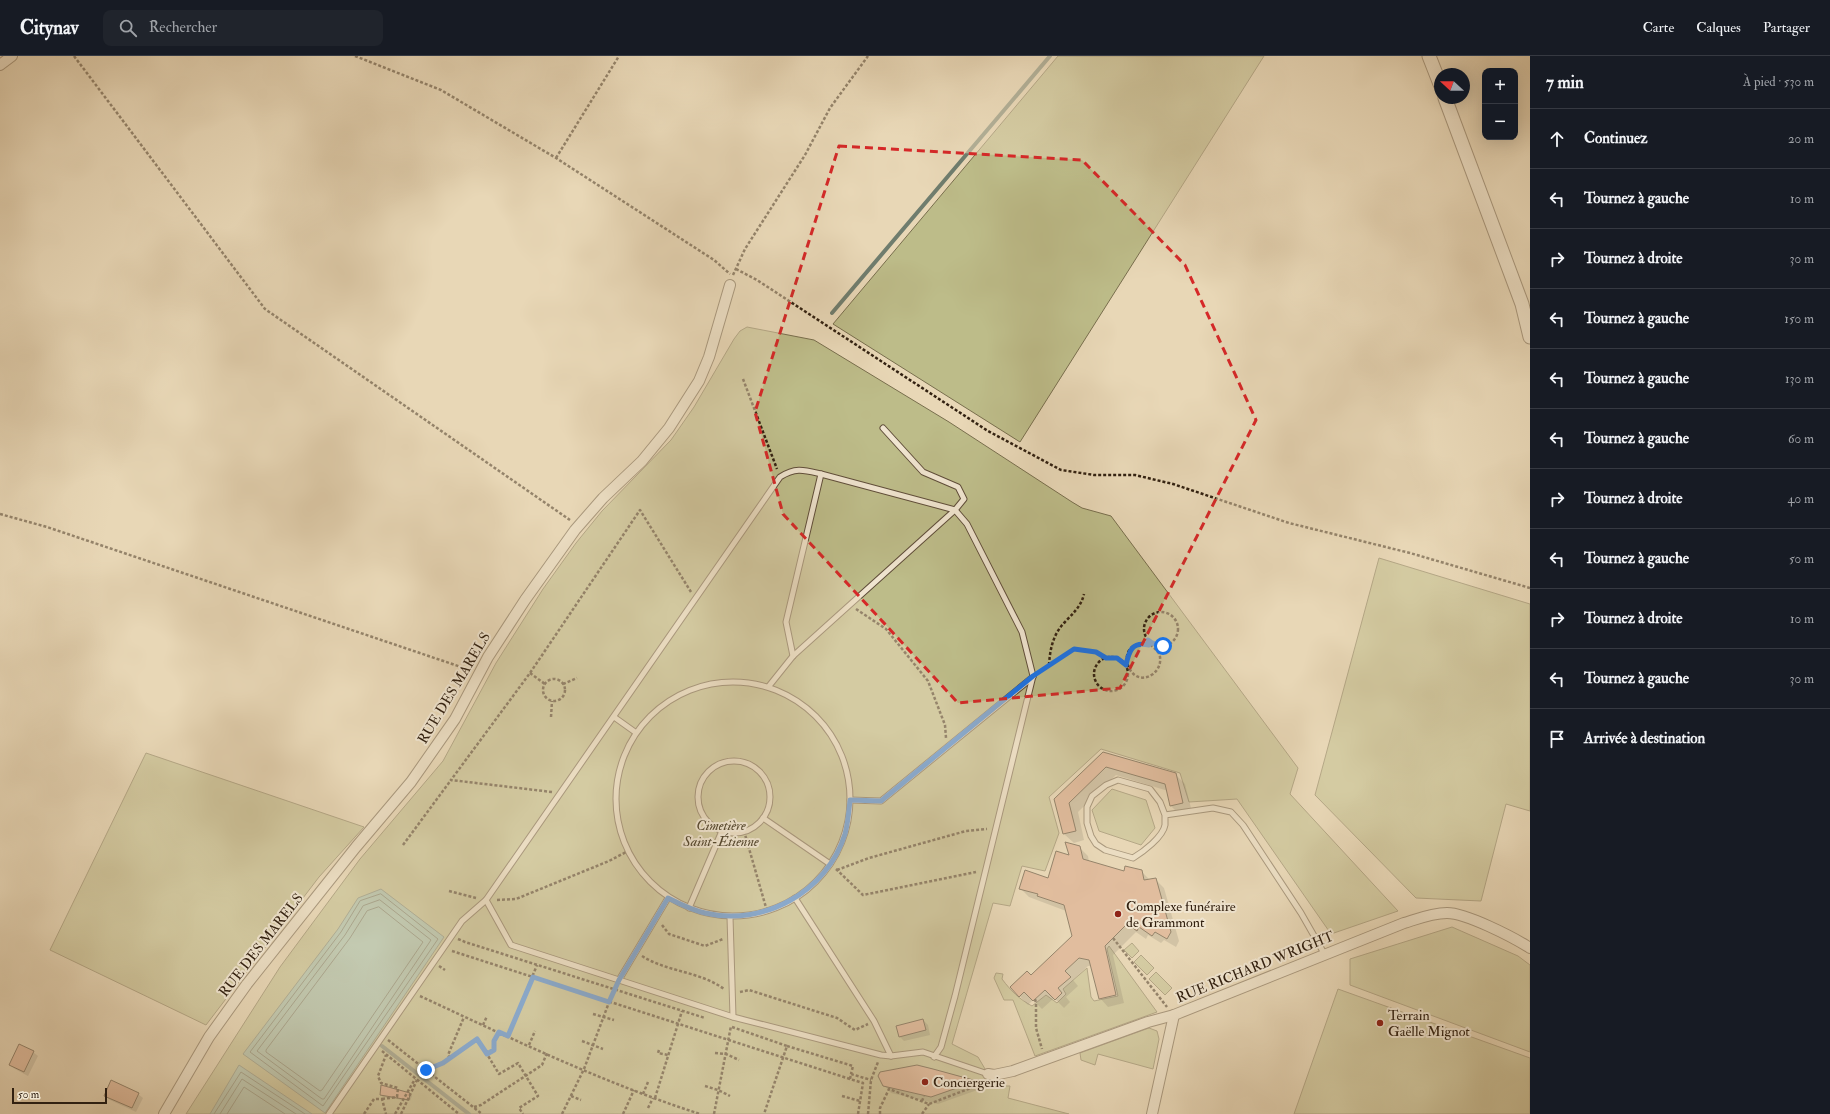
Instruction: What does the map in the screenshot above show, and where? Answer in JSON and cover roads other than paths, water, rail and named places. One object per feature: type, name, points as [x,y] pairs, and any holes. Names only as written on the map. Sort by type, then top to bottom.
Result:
[{"type":"street","points":[[0,65],[12,56]]},
{"type":"street","points":[[1430,56],[1434,68]]},
{"type":"street","points":[[1447,104],[1522,304],[1530,337]]},
{"type":"street","name":"RUE DES MARELS","points":[[164,1114],[209,1037],[247,984],[356,847],[411,782],[455,719],[480,673],[525,600],[578,527],[603,498],[642,461],[669,428],[684,406],[699,381],[709,357],[731,281]]},
{"type":"street","name":"RUE RICHARD WRIGHT","points":[[988,1074],[994,1075],[1013,1071],[1049,1059],[1148,1022],[1174,1015],[1404,923],[1447,913],[1476,921],[1530,948]]},
{"type":"street","points":[[1152,1114],[1174,1015]]},
{"type":"lane","points":[[769,686],[793,656],[955,510],[964,499],[958,487],[923,472],[883,428]]},
{"type":"lane","points":[[329,1114],[462,922],[486,900],[780,477],[790,470],[802,470],[821,474],[955,510],[967,524],[1022,632],[1033,676],[955,996],[941,1047],[934,1057]]},
{"type":"lane","points":[[793,656],[786,622],[821,474]]},
{"type":"lane","points":[[850,800],[881,801],[1033,676]]},
{"type":"lane","points":[[732,680],[769,686],[802,703],[829,730],[845,763],[850,800],[845,834],[830,864],[815,883],[795,898],[767,911],[730,917],[705,914],[688,908],[668,898],[640,872],[622,840],[615,803],[619,766],[635,732],[661,704],[694,687],[732,680]]},
{"type":"lane","points":[[614,717],[635,732]]},
{"type":"lane","points":[[733,761],[742,762],[752,766],[762,776],[769,789],[767,809],[763,818],[752,828],[744,831],[729,833],[713,826],[706,820],[701,811],[698,797],[701,782],[706,774],[714,767],[733,761]]},
{"type":"lane","points":[[1118,780],[1150,789],[1160,802],[1164,815],[1165,826],[1158,836],[1145,851],[1133,858],[1106,850],[1096,844],[1091,836],[1087,823],[1087,807],[1092,796],[1106,785],[1118,780]]},
{"type":"lane","points":[[1164,815],[1212,808],[1231,812],[1243,825],[1297,907],[1325,955]]},
{"type":"lane","points":[[763,818],[830,864]]},
{"type":"lane","points":[[688,908],[722,831]]},
{"type":"lane","points":[[619,980],[668,898]]},
{"type":"lane","points":[[795,898],[874,1021],[891,1056]]},
{"type":"lane","points":[[486,900],[511,945],[733,1017],[881,1055],[891,1056],[923,1052],[934,1057],[988,1074]]},
{"type":"lane","points":[[730,917],[733,1017]]},
{"type":"water","points":[[381,889],[444,937],[325,1113],[243,1054],[338,929],[358,898]]},
{"type":"water","points":[[239,1065],[312,1114],[210,1114]]},
{"type":"waterway","points":[[832,313],[1050,56]]},
{"type":"waterway","points":[[382,1046],[469,1114]]},
{"type":"place","name":"Complexe funéraire de Grammont","points":[[1118,914]]},
{"type":"place","name":"Terrain Gaëlle Mignot","points":[[1380,1023]]},
{"type":"place","name":"Conciergerie","points":[[925,1082]]},
{"type":"park label","name":"Cimetière Saint-Étienne","points":[[721,834]]}]
